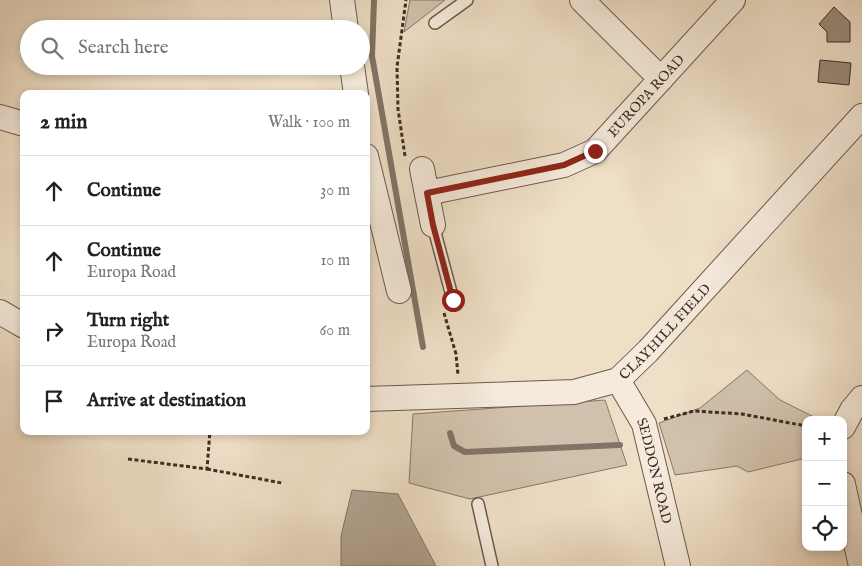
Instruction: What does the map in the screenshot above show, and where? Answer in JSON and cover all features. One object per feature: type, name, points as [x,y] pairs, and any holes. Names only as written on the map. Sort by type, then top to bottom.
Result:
[{"type":"street","points":[[342,0],[345,20]]},
{"type":"street","points":[[582,0],[661,79]]},
{"type":"street","name":"EUROPA ROAD","points":[[427,193],[564,165],[595,151],[733,0]]},
{"type":"street","points":[[353,75],[355,90]]},
{"type":"street","name":"CLAYHILL FIELD","points":[[370,399],[574,392],[618,380],[648,351],[862,116]]},
{"type":"street","points":[[0,117],[20,123]]},
{"type":"street","points":[[422,170],[433,225]]},
{"type":"street","points":[[370,174],[399,291]]},
{"type":"street","points":[[0,312],[20,324]]},
{"type":"street","name":"SEDDON ROAD","points":[[618,380],[644,424],[678,566]]},
{"type":"street","points":[[847,419],[862,398]]},
{"type":"street","points":[[847,502],[861,566]]},
{"type":"lane","points":[[435,23],[467,0]]},
{"type":"lane","points":[[433,225],[453,300]]},
{"type":"lane","points":[[478,504],[492,566]]},
{"type":"path","points":[[644,424],[694,410],[742,414],[802,425]]},
{"type":"path","points":[[207,469],[210,435]]},
{"type":"path","points":[[128,459],[207,469],[282,483]]},
{"type":"shaded area","points":[[410,0],[445,0],[404,32]]},
{"type":"shaded area","points":[[747,370],[780,400],[812,416],[802,416],[802,459],[748,472],[737,466],[675,475],[659,423],[700,408]]},
{"type":"shaded area","points":[[605,400],[627,465],[470,499],[409,483],[413,414]]},
{"type":"shaded area","points":[[352,490],[398,494],[436,566],[341,566],[341,536]]},
{"type":"building","points":[[834,7],[850,22],[850,42],[827,42],[827,32],[819,24]]},
{"type":"building","points":[[820,60],[851,63],[849,85],[818,82]]},
{"type":"waterway","points":[[374,0],[372,56],[423,347]]},
{"type":"waterway","points":[[450,433],[454,446],[465,452],[620,445]]},
{"type":"route","points":[[453,300],[433,225],[427,193],[564,165],[595,151]]}]
